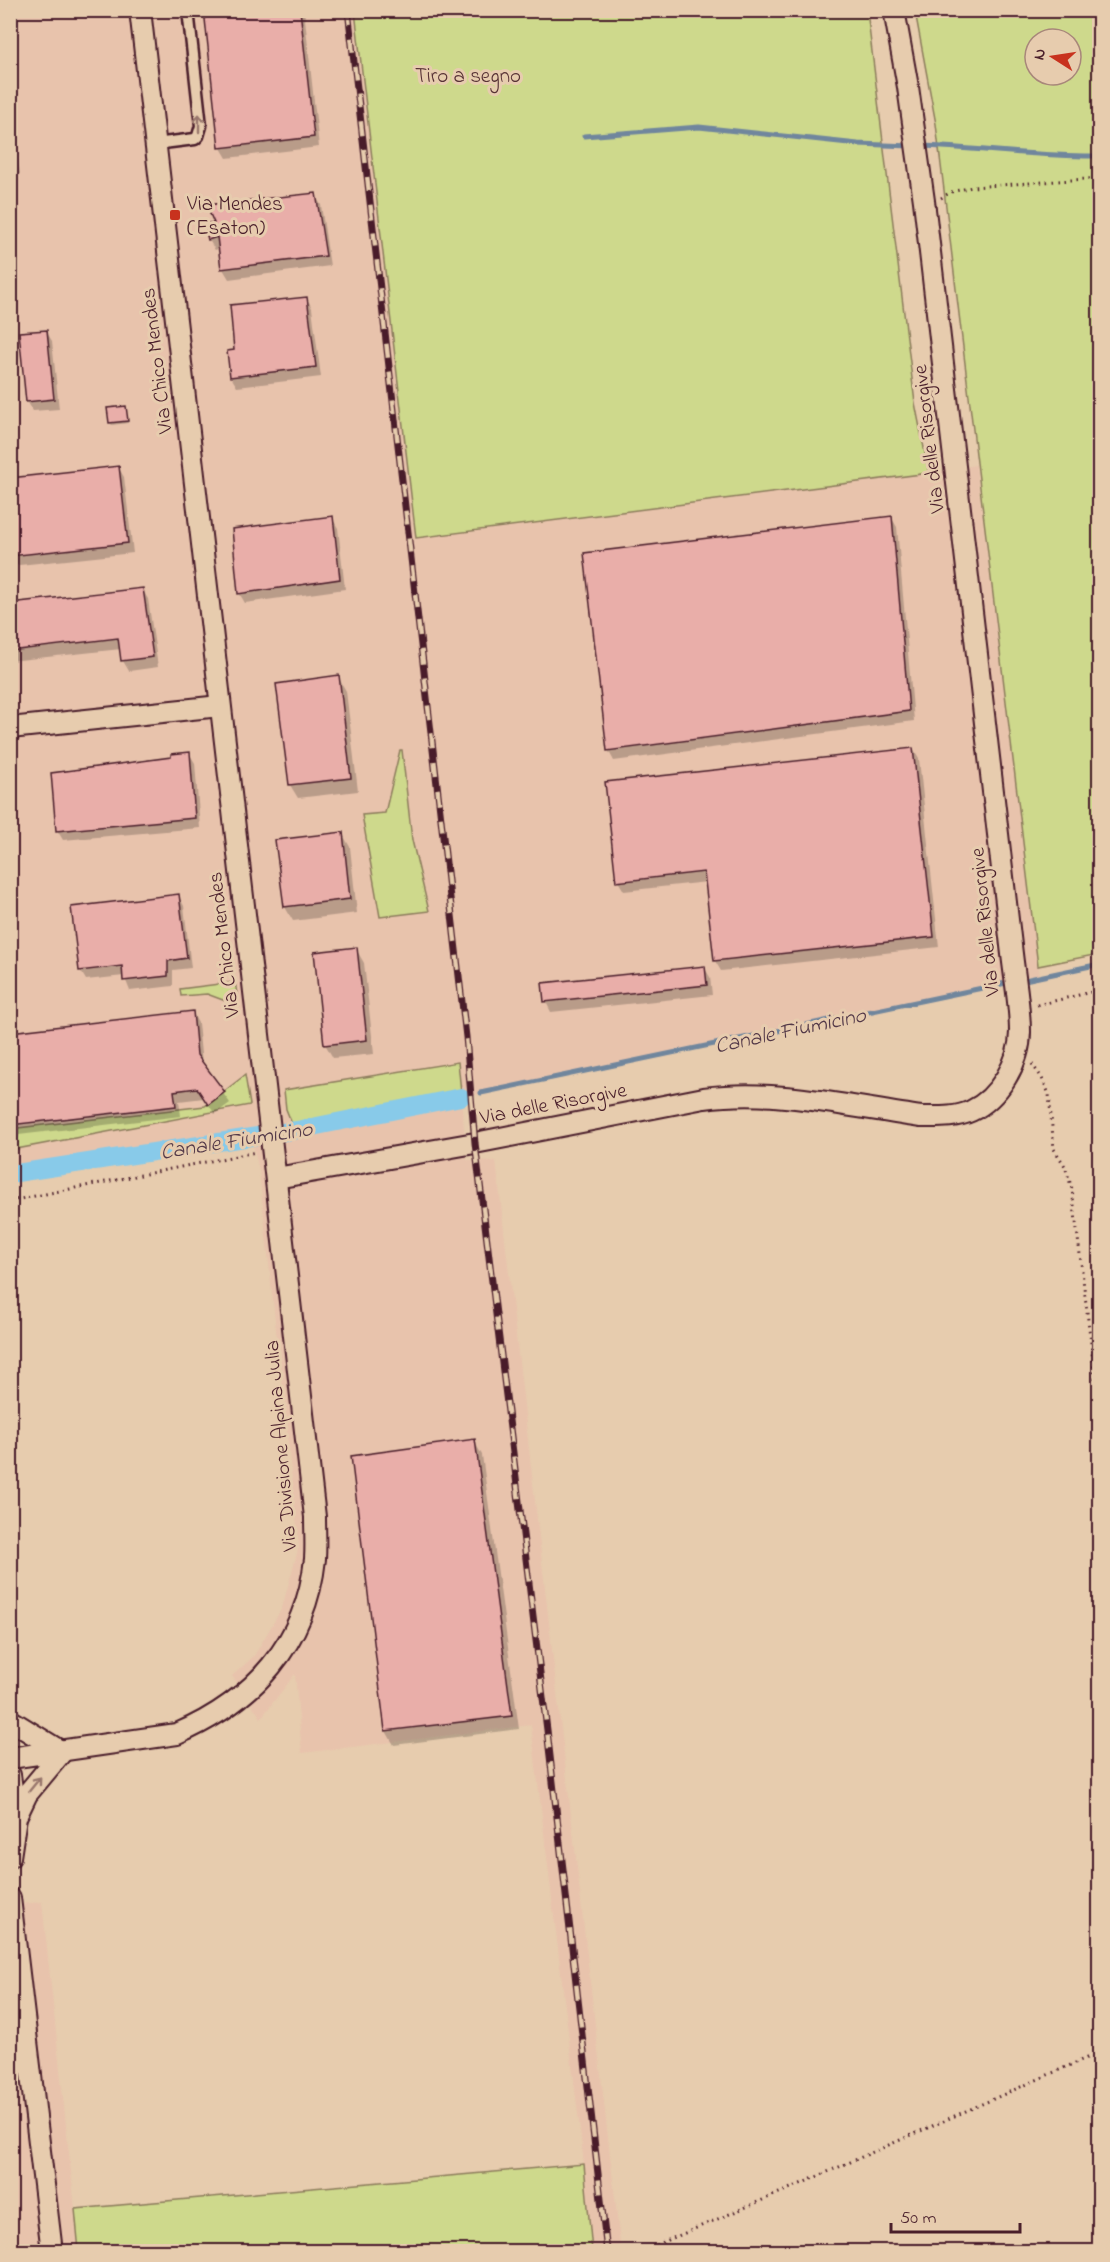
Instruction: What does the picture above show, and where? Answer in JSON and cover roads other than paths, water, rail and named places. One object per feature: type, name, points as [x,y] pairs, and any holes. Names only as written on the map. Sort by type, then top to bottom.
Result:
[{"type":"street","name":"Via Chico Mendes","points":[[140,10],[276,1178]]},
{"type":"street","name":"Via delle Risorgive","points":[[276,1178],[733,1094],[762,1094],[921,1117],[947,1117],[971,1111],[987,1100],[1003,1083],[1016,1056],[1020,1033],[1012,954],[923,193],[894,10]]},
{"type":"street","points":[[10,728],[220,706]]},
{"type":"street","name":"Via Divisione Alpina Julia","points":[[10,1758],[177,1734],[201,1724],[245,1694],[268,1671],[291,1639],[307,1598],[315,1559],[315,1517],[276,1178]]},
{"type":"street","points":[[10,1720],[62,1752],[27,1794],[16,1817]]},
{"type":"street","points":[[10,1775],[16,1817],[10,1857]]},
{"type":"street","points":[[10,1898],[52,2252]]},
{"type":"lane","points":[[155,144],[195,140],[201,126],[188,10]]},
{"type":"waterway","points":[[584,136],[699,127],[858,144],[911,146]]},
{"type":"waterway","points":[[921,146],[1100,156]]},
{"type":"waterway","name":"Canale Fiumicino","points":[[1020,981],[1100,964]]},
{"type":"waterway","name":"Canale Fiumicino","points":[[481,1093],[1011,982]]},
{"type":"waterway","name":"Canale Fiumicino","points":[[10,1174],[297,1130],[461,1097]]},
{"type":"railway","points":[[348,10],[466,1037],[475,1143],[547,1730],[607,2252]]},
{"type":"place","name":"Via Mendes (Esaton)","points":[[175,215]]},
{"type":"park label","name":"Tiro a segno","points":[[468,75]]}]
